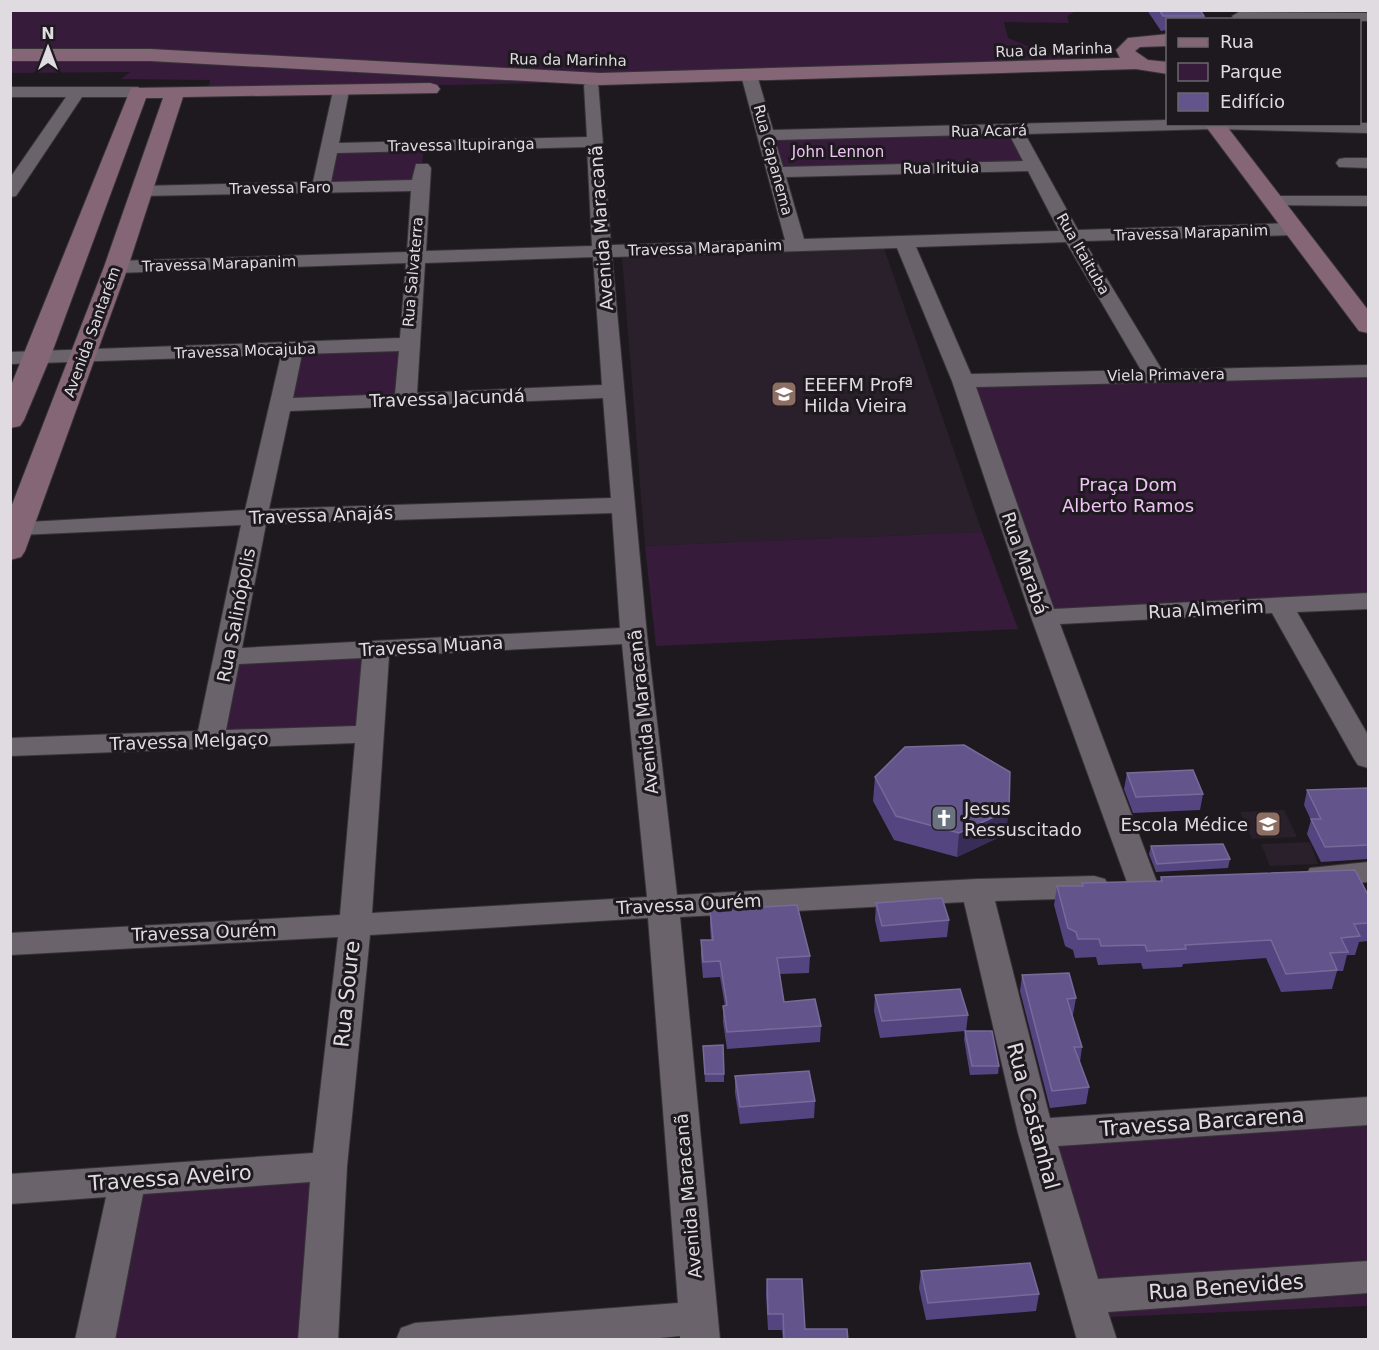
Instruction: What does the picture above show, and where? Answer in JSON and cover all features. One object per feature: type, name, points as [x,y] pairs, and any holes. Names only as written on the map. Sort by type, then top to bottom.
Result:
[{"type":"main road","name":"Rua da Marinha","points":[[10,42],[187,43],[589,62],[786,59],[1126,47],[1143,41],[1166,40]]},
{"type":"main road","points":[[1126,47],[1125,54],[1139,63]]},
{"type":"main road","name":"Rua da Marinha","points":[[10,55],[150,55],[596,82]]},
{"type":"main road","name":"Rua da Marinha","points":[[172,102],[340,91],[749,75],[1139,63],[1166,68]]},
{"type":"main road","points":[[10,420],[20,354],[135,102],[172,102]]},
{"type":"main road","name":"Avenida Santarém","points":[[15,540],[116,267],[172,102]]},
{"type":"main road","points":[[1216,126],[1368,326]]},
{"type":"street","points":[[1238,15],[1327,14],[1368,17]]},
{"type":"street","name":"Rua Capanema","points":[[749,75],[796,244]]},
{"type":"street","name":"Avenida Maracanã","points":[[596,82],[594,142],[602,251],[634,635],[663,905],[699,1329]]},
{"type":"street","points":[[321,187],[340,91]]},
{"type":"street","points":[[10,92],[78,92],[135,102]]},
{"type":"street","points":[[10,192],[78,92]]},
{"type":"street","name":"Rua Acará","points":[[765,135],[1166,125]]},
{"type":"street","name":"Rua Acará","points":[[1291,126],[1368,128]]},
{"type":"street","name":"Rua Itaituba","points":[[1015,130],[1072,237],[1155,375]]},
{"type":"street","name":"Travessa Itupiranga","points":[[328,148],[594,142]]},
{"type":"street","name":"Rua Salvaterra","points":[[405,399],[424,146]]},
{"type":"street","points":[[1345,163],[1368,164]]},
{"type":"street","name":"Rua Irituia","points":[[776,172],[1035,166]]},
{"type":"street","name":"Travessa Faro","points":[[141,191],[420,184]]},
{"type":"street","points":[[1272,201],[1368,201]]},
{"type":"street","name":"Travessa Marapanim","points":[[116,267],[1294,229]]},
{"type":"street","name":"Rua Marabá","points":[[904,242],[963,381],[1044,617],[1155,885]]},
{"type":"street","name":"Travessa Mocajuba","points":[[20,354],[83,356],[408,344]]},
{"type":"street","name":"Rua Salinópolis","points":[[210,740],[255,517],[293,349]]},
{"type":"street","name":"Viela Primavera","points":[[963,381],[1368,371]]},
{"type":"street","name":"Travessa Jacundá","points":[[280,405],[615,391]]},
{"type":"street","name":"Travessa Anajás","points":[[15,540],[255,517],[624,505]]},
{"type":"street","name":"Rua Almerim","points":[[1044,617],[1368,602]]},
{"type":"street","points":[[1281,606],[1368,759]]},
{"type":"street","name":"Travessa Muana","points":[[227,657],[634,635]]},
{"type":"street","name":"Rua Soure","points":[[318,1340],[328,1166],[355,926],[376,649]]},
{"type":"street","name":"Travessa Melgaço","points":[[10,747],[368,734]]},
{"type":"street","points":[[1297,876],[1368,872]]},
{"type":"street","name":"Travessa Ourém","points":[[10,944],[98,936],[355,926],[663,905],[977,890],[1155,885]]},
{"type":"street","name":"Rua Castanhal","points":[[977,890],[1035,1133],[1096,1340]]},
{"type":"street","name":"Travessa Barcarena","points":[[1035,1133],[1368,1111]]},
{"type":"street","name":"Travessa Aveiro","points":[[10,1189],[328,1166]]},
{"type":"street","points":[[95,1340],[127,1182]]},
{"type":"street","name":"Rua Benevides","points":[[1084,1297],[1368,1277]]},
{"type":"street","points":[[415,1340],[699,1329]]},
{"type":"shaded area","name":"EEEFM Profª Hilda Vieira","points":[[884,248],[982,532],[645,546],[622,256]]},
{"type":"shaded area","name":"Escola Médice","points":[[1284,810],[1297,837],[1252,839],[1240,812]]},
{"type":"shaded area","name":"Escola Médice","points":[[1310,842],[1318,864],[1270,866],[1261,844]]},
{"type":"green space","points":[[10,11],[1076,11],[1067,16],[1069,23],[1004,22],[1008,38],[1047,54],[1066,56],[1083,66],[592,82],[208,90],[210,80],[121,79],[130,72],[11,73]]},
{"type":"green space","name":"John Lennon","points":[[1015,130],[1035,166],[776,172],[765,135]]},
{"type":"green space","points":[[424,146],[420,185],[321,187],[328,148]]},
{"type":"green space","points":[[407,344],[406,399],[280,405],[293,349]]},
{"type":"green space","name":"Praça Dom Alberto Ramos","points":[[1368,371],[1368,601],[1044,617],[963,381]]},
{"type":"green space","points":[[982,532],[1018,629],[656,646],[645,546]]},
{"type":"green space","points":[[376,649],[368,734],[210,740],[227,657]]},
{"type":"green space","points":[[1368,1111],[1368,1306],[1109,1317],[1036,1133]]},
{"type":"green space","points":[[329,1166],[318,1339],[95,1340],[127,1182]]},
{"type":"building","points":[[1159,10],[1200,10],[1204,16],[1163,16]]},
{"type":"building","name":"Jesus Ressuscitado","points":[[964,745],[1010,772],[1009,810],[959,833],[896,816],[875,777],[905,747]]},
{"type":"building","points":[[1193,770],[1203,794],[1136,797],[1127,773]]},
{"type":"building","points":[[1368,788],[1368,845],[1325,847],[1311,819],[1321,819],[1307,790]]},
{"type":"building","points":[[1223,844],[1230,859],[1157,864],[1151,846]]},
{"type":"building","points":[[1355,870],[1368,895],[1368,923],[1354,924],[1360,936],[1341,938],[1348,952],[1330,953],[1337,970],[1286,974],[1271,940],[1185,945],[1186,949],[1147,951],[1145,945],[1101,946],[1099,939],[1078,939],[1076,932],[1068,928],[1057,886],[1083,886],[1082,883],[1162,881],[1161,877]]},
{"type":"building","points":[[942,898],[949,920],[882,926],[876,903]]},
{"type":"building","points":[[797,905],[810,956],[777,958],[784,1002],[815,999],[821,1026],[727,1032],[723,1006],[727,1005],[720,961],[703,962],[701,940],[713,940],[710,910]]},
{"type":"building","points":[[1069,973],[1076,998],[1067,999],[1082,1047],[1074,1047],[1089,1087],[1052,1091],[1022,975]]},
{"type":"building","points":[[960,989],[968,1015],[882,1021],[875,995]]},
{"type":"building","points":[[965,1031],[992,1031],[999,1066],[972,1066]]},
{"type":"building","points":[[723,1045],[724,1074],[705,1074],[703,1046]]},
{"type":"building","points":[[809,1071],[815,1101],[740,1107],[735,1076]]},
{"type":"building","points":[[1030,1263],[1039,1294],[928,1303],[921,1271]]},
{"type":"building","points":[[767,1279],[802,1279],[805,1329],[847,1329],[848,1340],[784,1340],[783,1314],[768,1314]]},
{"type":"place","name":"EEEFM Profª Hilda Vieira","points":[[784,394]]},
{"type":"place","name":"Jesus Ressuscitado","points":[[944,818]]},
{"type":"place","name":"Escola Médice","points":[[1268,824]]}]
